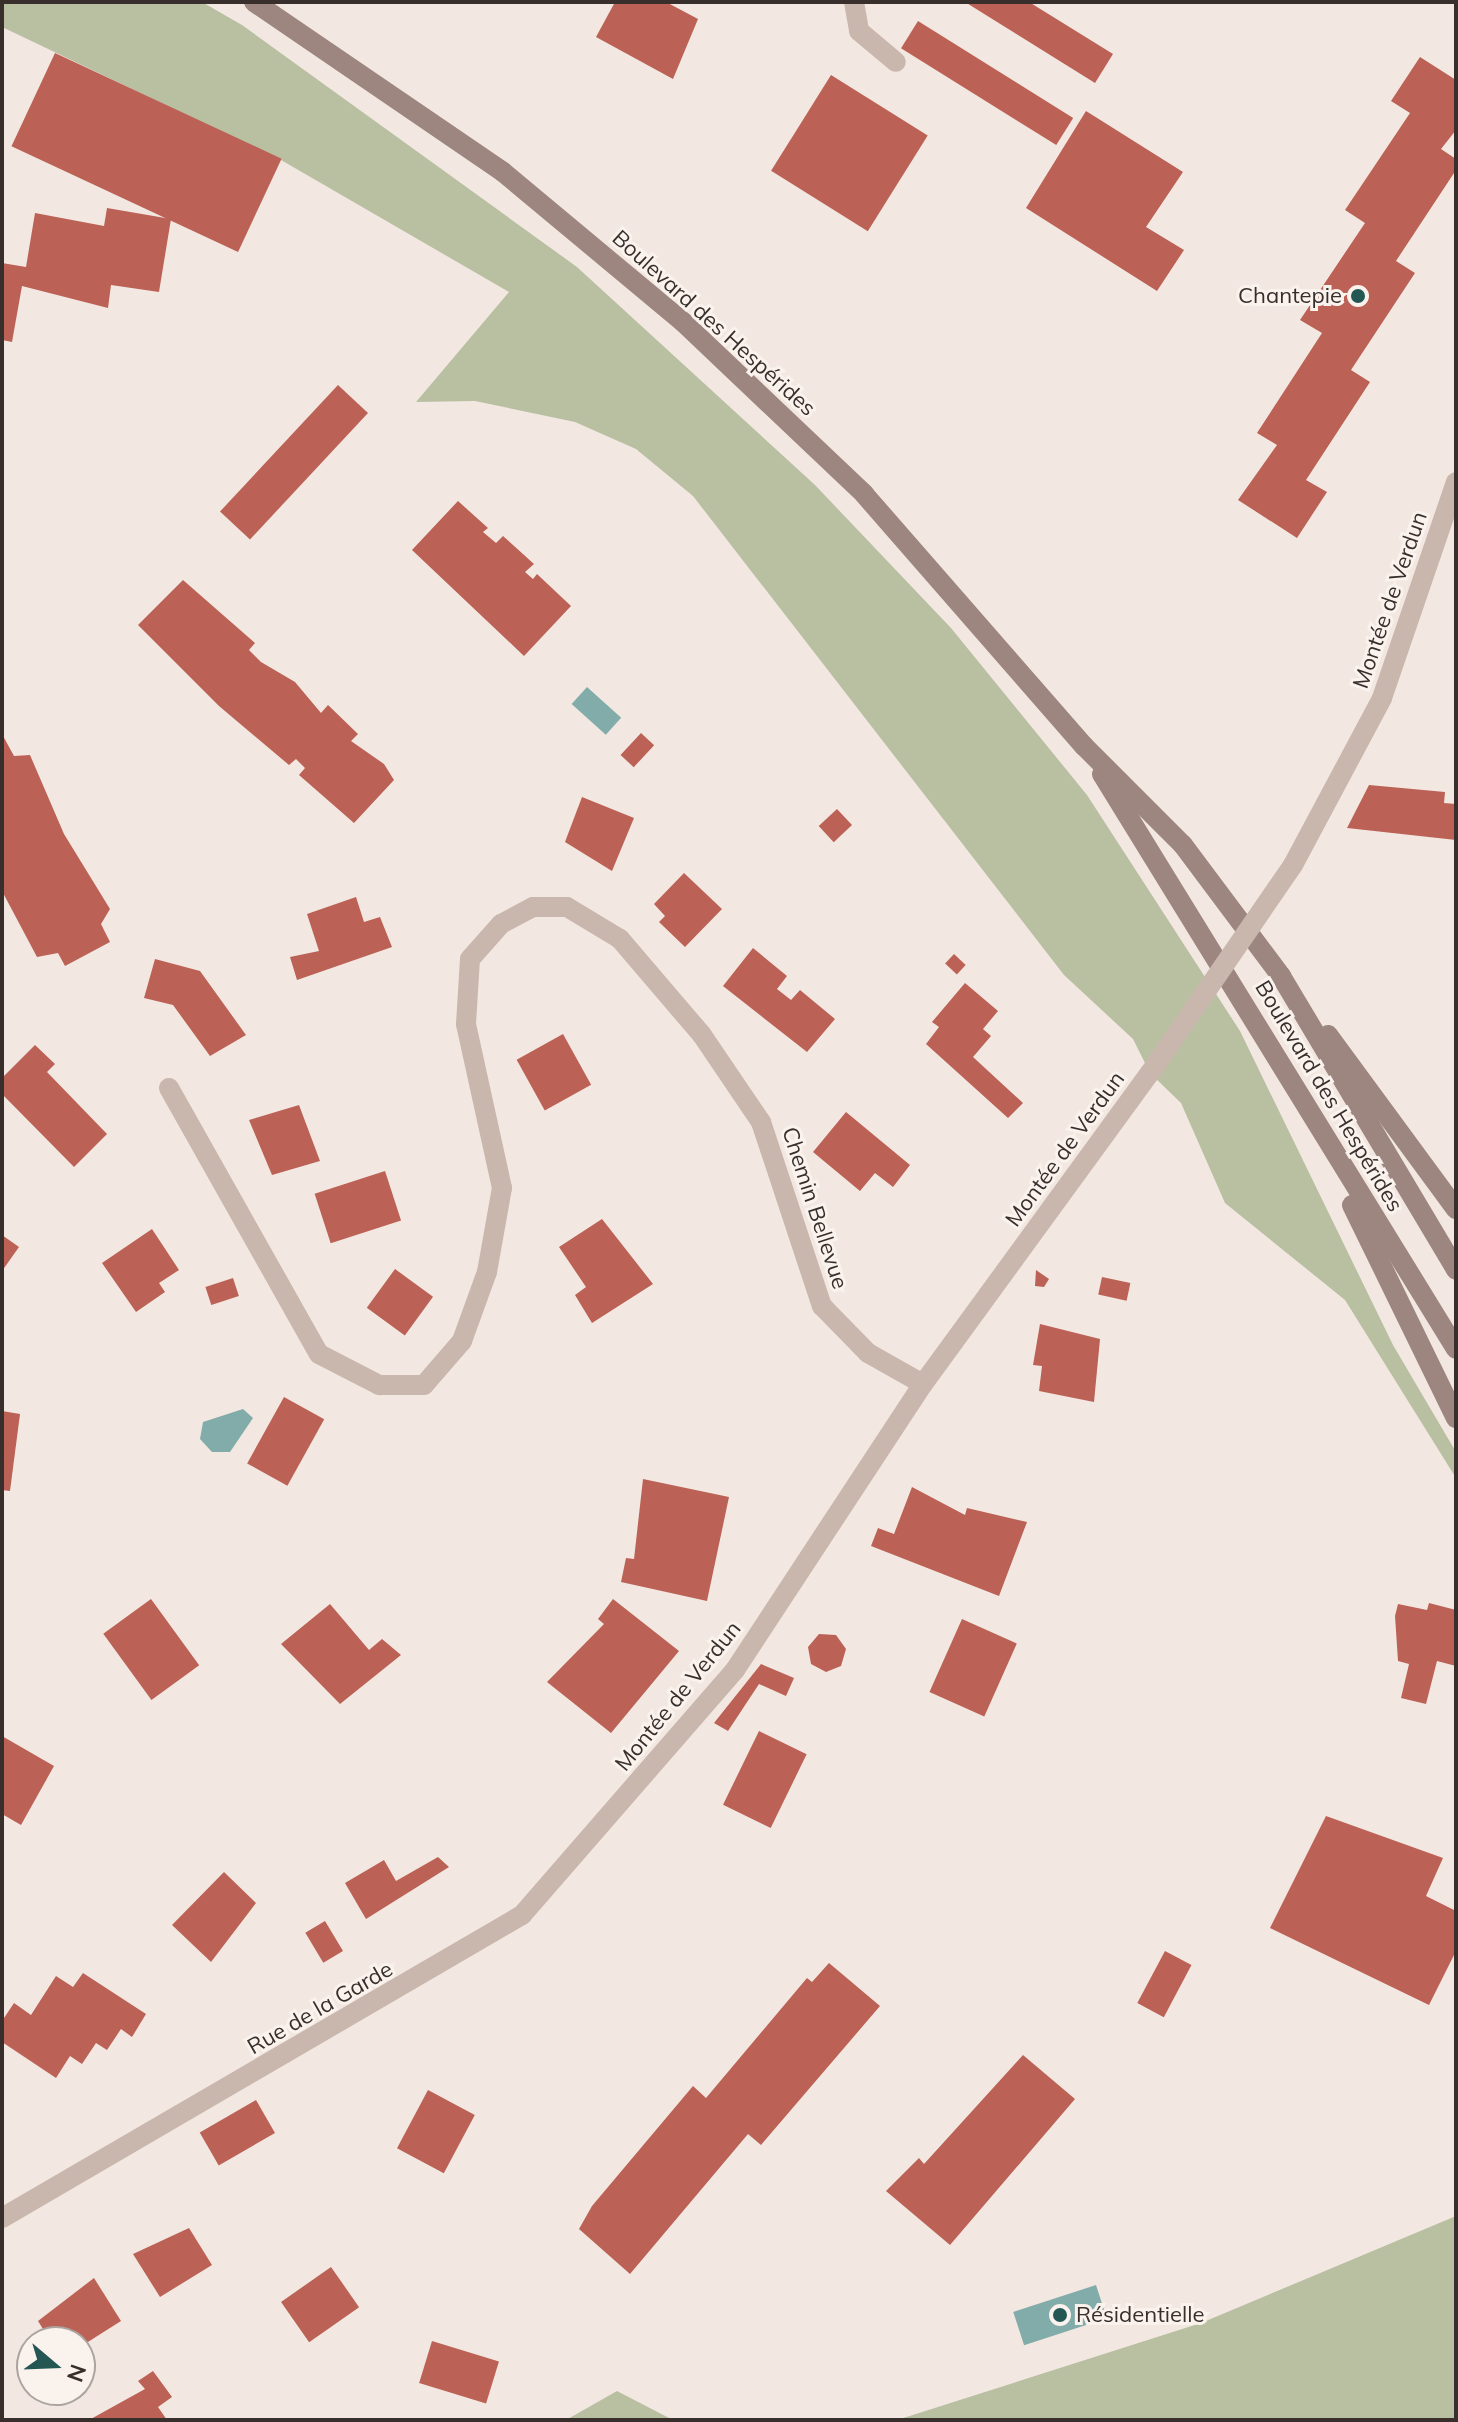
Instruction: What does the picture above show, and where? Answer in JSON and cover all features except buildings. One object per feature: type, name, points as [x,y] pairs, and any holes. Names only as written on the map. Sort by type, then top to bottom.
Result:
[{"type":"main road","name":"Boulevard des Hespérides","points":[[254,2],[503,172],[683,322],[864,494],[1084,746],[1183,845],[1281,976],[1456,1270]]},
{"type":"main road","name":"Boulevard des Hespérides","points":[[1084,746],[1273,1042],[1315,1125],[1456,1349]]},
{"type":"main road","points":[[1281,976],[1456,1209]]},
{"type":"main road","points":[[1315,1125],[1456,1418]]},
{"type":"street","points":[[854,2],[859,31],[896,62]]},
{"type":"street","name":"Montée de Verdun","points":[[627,1796],[735,1670],[923,1384],[1150,1073],[1293,865],[1382,698],[1456,482]]},
{"type":"street","name":"Chemin Bellevue","points":[[169,1088],[319,1354],[379,1385],[424,1385],[462,1341],[487,1272],[502,1188],[466,1024],[470,959],[501,924],[533,907],[567,907],[620,939],[702,1035],[761,1122],[822,1306],[868,1353],[923,1384]]},
{"type":"street","name":"Rue de la Garde","points":[[2,2218],[495,1936],[570,1866],[627,1796]]},
{"type":"green space","points":[[2,2],[202,2],[242,25],[577,267],[815,485],[951,628],[1087,795],[1240,1031],[1393,1345],[1456,1452],[1456,1478],[1345,1300],[1225,1203],[1181,1103],[1150,1073],[1133,1039],[1064,975],[693,496],[636,449],[575,422],[475,401],[416,402],[509,292],[281,160],[2,27]]},
{"type":"green space","points":[[1456,2216],[1456,2420],[897,2420],[1201,2323]]},
{"type":"green space","points":[[617,2391],[673,2420],[566,2420]]},
{"type":"water","points":[[587,687],[621,718],[606,735],[572,704]]},
{"type":"water","points":[[243,1409],[253,1418],[230,1452],[212,1452],[200,1439],[203,1422]]},
{"type":"water","name":"Résidentielle","points":[[1096,2285],[1107,2318],[1024,2345],[1013,2312]]},
{"type":"place","name":"Chantepie","points":[[1358,296]]},
{"type":"place","name":"Résidentielle","points":[[1060,2315]]}]
